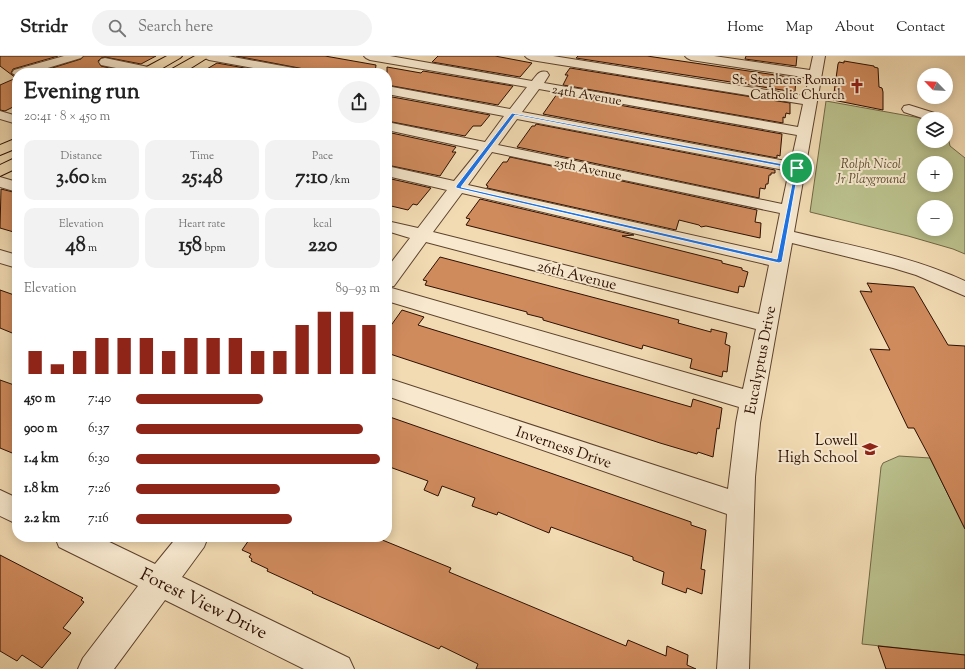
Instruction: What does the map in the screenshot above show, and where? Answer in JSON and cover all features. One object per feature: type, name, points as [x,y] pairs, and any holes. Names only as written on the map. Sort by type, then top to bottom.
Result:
[{"type":"main road","points":[[154,68],[176,56]]},
{"type":"main road","points":[[183,68],[204,56]]},
{"type":"main road","points":[[0,151],[12,145]]},
{"type":"main road","points":[[0,171],[12,165]]},
{"type":"street","points":[[37,68],[77,56]]},
{"type":"street","points":[[209,56],[272,68]]},
{"type":"street","name":"24th Avenue","points":[[370,56],[804,132]]},
{"type":"street","points":[[531,56],[556,58],[810,101]]},
{"type":"street","points":[[691,56],[816,75]]},
{"type":"street","name":"Eucalyptus Drive","points":[[733,669],[744,449],[752,400],[819,56]]},
{"type":"street","points":[[392,274],[556,58]]},
{"type":"street","points":[[105,62],[130,68]]},
{"type":"street","points":[[392,91],[797,168]]},
{"type":"street","points":[[909,109],[918,112]]},
{"type":"street","points":[[0,115],[12,119]]},
{"type":"street","name":"25th Avenue","points":[[392,127],[789,210]]},
{"type":"street","points":[[392,172],[779,262]]},
{"type":"street","points":[[0,182],[12,186]]},
{"type":"street","name":"26th Avenue","points":[[392,227],[767,324]]},
{"type":"street","points":[[784,235],[911,267],[965,289]]},
{"type":"street","points":[[0,256],[12,260]]},
{"type":"street","points":[[392,295],[752,400]]},
{"type":"street","name":"Inverness Drive","points":[[392,389],[741,506]]},
{"type":"street","points":[[0,503],[12,509]]},
{"type":"street","name":"Forest View Drive","points":[[79,542],[338,669]]},
{"type":"street","points":[[94,669],[190,542]]},
{"type":"green space","name":"Rolph Nicol Jr Playground","points":[[826,101],[917,117],[917,148],[952,148],[965,158],[965,254],[908,236],[810,212]]},
{"type":"green space","points":[[899,456],[930,458],[965,529],[965,655],[862,644],[881,467],[883,463]]},
{"type":"building","points":[[0,56],[58,56],[12,68],[12,75],[0,66]]},
{"type":"building","points":[[84,56],[156,56],[141,64],[105,57],[98,61],[101,66],[109,68],[52,68],[81,59]]},
{"type":"building","points":[[236,56],[325,56],[376,65],[376,68],[299,68]]},
{"type":"building","points":[[438,56],[495,56],[532,63],[520,77],[432,62]]},
{"type":"building","points":[[578,56],[647,56],[796,78],[795,92],[576,58]]},
{"type":"building","points":[[746,56],[797,56],[796,66],[745,59]]},
{"type":"building","name":"St. Stephens Roman Catholic Church","points":[[844,61],[878,68],[879,87],[882,88],[883,92],[883,110],[833,100],[838,64],[839,62],[844,63]]},
{"type":"building","points":[[217,63],[244,68],[208,68]]},
{"type":"building","points":[[387,67],[421,73],[423,71],[513,86],[498,105],[392,86],[392,68]]},
{"type":"building","points":[[570,68],[790,103],[790,114],[786,113],[785,118],[783,117],[783,123],[563,85],[568,75],[565,75]]},
{"type":"building","points":[[12,80],[12,108],[5,111],[0,110],[0,85]]},
{"type":"building","points":[[557,94],[782,134],[780,156],[777,155],[777,158],[543,114]]},
{"type":"building","points":[[392,97],[490,115],[481,126],[473,126],[465,136],[392,122]]},
{"type":"building","points":[[536,124],[775,170],[775,173],[771,173],[771,175],[769,175],[768,184],[766,184],[765,189],[760,188],[759,198],[517,147],[532,126],[535,126]]},
{"type":"building","points":[[392,133],[456,147],[452,152],[456,152],[440,176],[392,166]]},
{"type":"building","points":[[510,157],[757,210],[755,222],[761,223],[760,238],[706,226],[701,227],[699,225],[679,220],[676,230],[487,188],[488,186],[486,185],[503,162],[507,162]]},
{"type":"building","points":[[392,179],[431,188],[417,205],[413,204],[408,210],[392,206]]},
{"type":"building","points":[[1,189],[12,192],[12,232],[0,228]]},
{"type":"building","points":[[480,199],[634,235],[622,236],[722,261],[722,263],[742,268],[742,270],[748,272],[744,287],[739,286],[738,293],[466,225],[470,219],[466,218]]},
{"type":"building","points":[[440,257],[679,320],[678,323],[711,332],[711,329],[727,333],[725,344],[730,346],[727,372],[723,371],[722,377],[690,368],[692,359],[643,345],[642,349],[543,320],[543,318],[527,314],[527,312],[425,285],[427,281],[423,280]]},
{"type":"building","points":[[867,283],[914,287],[948,345],[965,346],[965,529],[914,428],[908,428],[870,349],[890,350],[860,291],[872,292]]},
{"type":"building","points":[[0,290],[12,294],[12,333],[0,328]]},
{"type":"building","points":[[402,310],[424,317],[418,325],[584,376],[691,407],[693,399],[722,408],[719,429],[717,428],[713,457],[660,443],[392,355],[392,324]]},
{"type":"building","points":[[0,380],[12,384],[12,453],[0,448]]},
{"type":"building","points":[[392,418],[691,522],[691,525],[706,530],[701,569],[705,570],[702,594],[687,588],[686,593],[662,584],[664,572],[633,560],[633,557],[551,527],[549,533],[498,512],[497,515],[472,506],[475,498],[442,486],[438,496],[424,490],[428,481],[392,468]]},
{"type":"building","points":[[248,542],[387,542],[451,568],[449,572],[626,646],[628,640],[666,656],[667,646],[688,655],[687,665],[696,669],[476,669],[478,664],[441,646],[439,649],[312,593],[313,592],[267,571],[268,569],[251,561],[252,559],[249,557],[251,554],[242,550]]},
{"type":"building","points":[[0,555],[83,598],[81,600],[84,602],[63,628],[71,633],[42,668],[22,655],[17,661],[0,651]]},
{"type":"building","points":[[878,646],[965,655],[965,669],[886,669]]},
{"type":"place","name":"St. Stephens Roman Catholic Church","points":[[857,86]]},
{"type":"place","name":"Lowell High School","points":[[870,449]]},
{"type":"route","points":[[514,114],[797,168],[779,262],[458,187],[514,114]]}]
